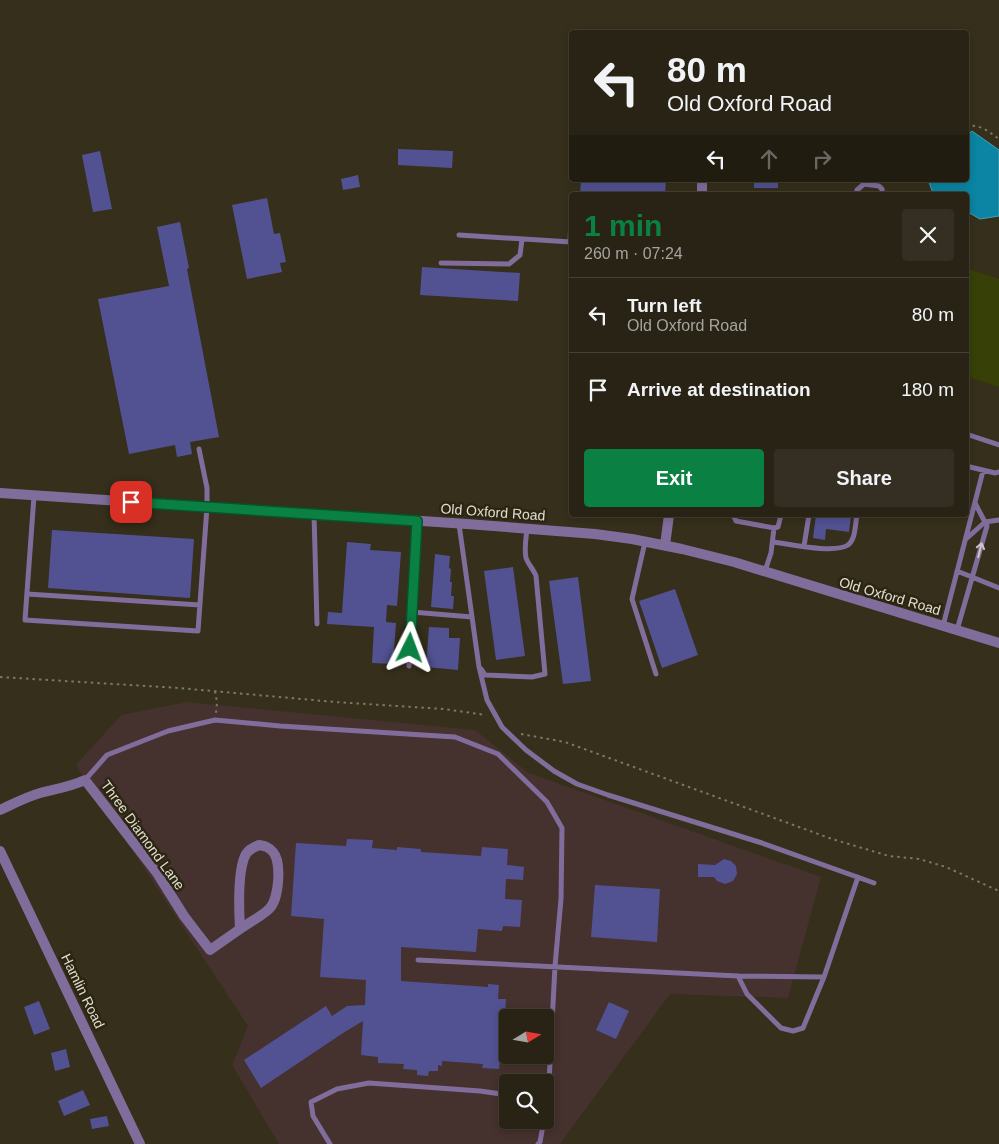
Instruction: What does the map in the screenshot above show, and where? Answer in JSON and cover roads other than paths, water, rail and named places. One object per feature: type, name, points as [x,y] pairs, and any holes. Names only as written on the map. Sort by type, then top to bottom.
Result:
[{"type":"street","name":"Old Oxford Road","points":[[0,493],[459,523],[595,534],[665,545],[764,572],[999,643]]},
{"type":"street","points":[[665,545],[669,517]]},
{"type":"street","name":"Three Diamond Lane","points":[[0,810],[22,799],[39,793],[73,786],[85,780],[157,873],[184,916],[210,950],[269,909],[273,903],[278,880],[277,861],[274,852],[266,846],[252,848],[246,853],[240,877],[240,929]]},
{"type":"street","name":"Hamlin Road","points":[[0,851],[140,1144]]},
{"type":"lane","points":[[857,192],[864,184],[879,186],[882,192]]},
{"type":"lane","points":[[459,236],[569,242]]},
{"type":"lane","points":[[441,263],[509,264],[520,255],[522,239]]},
{"type":"lane","points":[[969,435],[999,445]]},
{"type":"lane","points":[[34,496],[25,620],[198,632],[207,507],[207,488],[200,449]]},
{"type":"lane","points":[[969,467],[995,474],[999,472]]},
{"type":"lane","points":[[943,626],[983,471]]},
{"type":"lane","points":[[957,630],[987,526],[975,503]]},
{"type":"lane","points":[[314,514],[317,624]]},
{"type":"lane","points":[[733,517],[736,521],[774,528],[778,527],[780,517]]},
{"type":"lane","points":[[804,546],[809,517]]},
{"type":"lane","points":[[773,542],[830,548],[840,547],[849,544],[854,536],[857,517]]},
{"type":"lane","points":[[965,540],[985,522],[999,520]]},
{"type":"lane","points":[[409,666],[417,521]]},
{"type":"lane","points":[[459,523],[479,667],[487,700],[495,716],[508,733],[526,750],[547,766],[577,784],[762,844],[874,883]]},
{"type":"lane","points":[[479,667],[485,675],[532,677],[545,674],[536,576],[527,560],[526,528]]},
{"type":"lane","points":[[764,572],[773,542],[774,528]]},
{"type":"lane","points":[[645,542],[632,599],[656,674]]},
{"type":"lane","points":[[957,571],[999,588]]},
{"type":"lane","points":[[27,594],[200,605]]},
{"type":"lane","points":[[412,612],[472,617]]},
{"type":"lane","points":[[85,780],[107,755],[168,730],[215,720],[455,737],[498,754],[547,802],[562,828],[561,899],[549,1074]]},
{"type":"lane","points":[[738,976],[747,994],[781,1028],[794,1031],[803,1028],[824,977],[858,877]]},
{"type":"lane","points":[[418,960],[738,976],[824,977]]},
{"type":"lane","points":[[330,1144],[313,1116],[311,1102],[337,1089],[369,1084],[499,1094]]},
{"type":"lane","points":[[538,1144],[542,1129]]},
{"type":"water","points":[[972,131],[999,150],[999,216],[980,219],[969,213],[969,192],[933,192],[929,182],[969,182],[969,134]]}]
